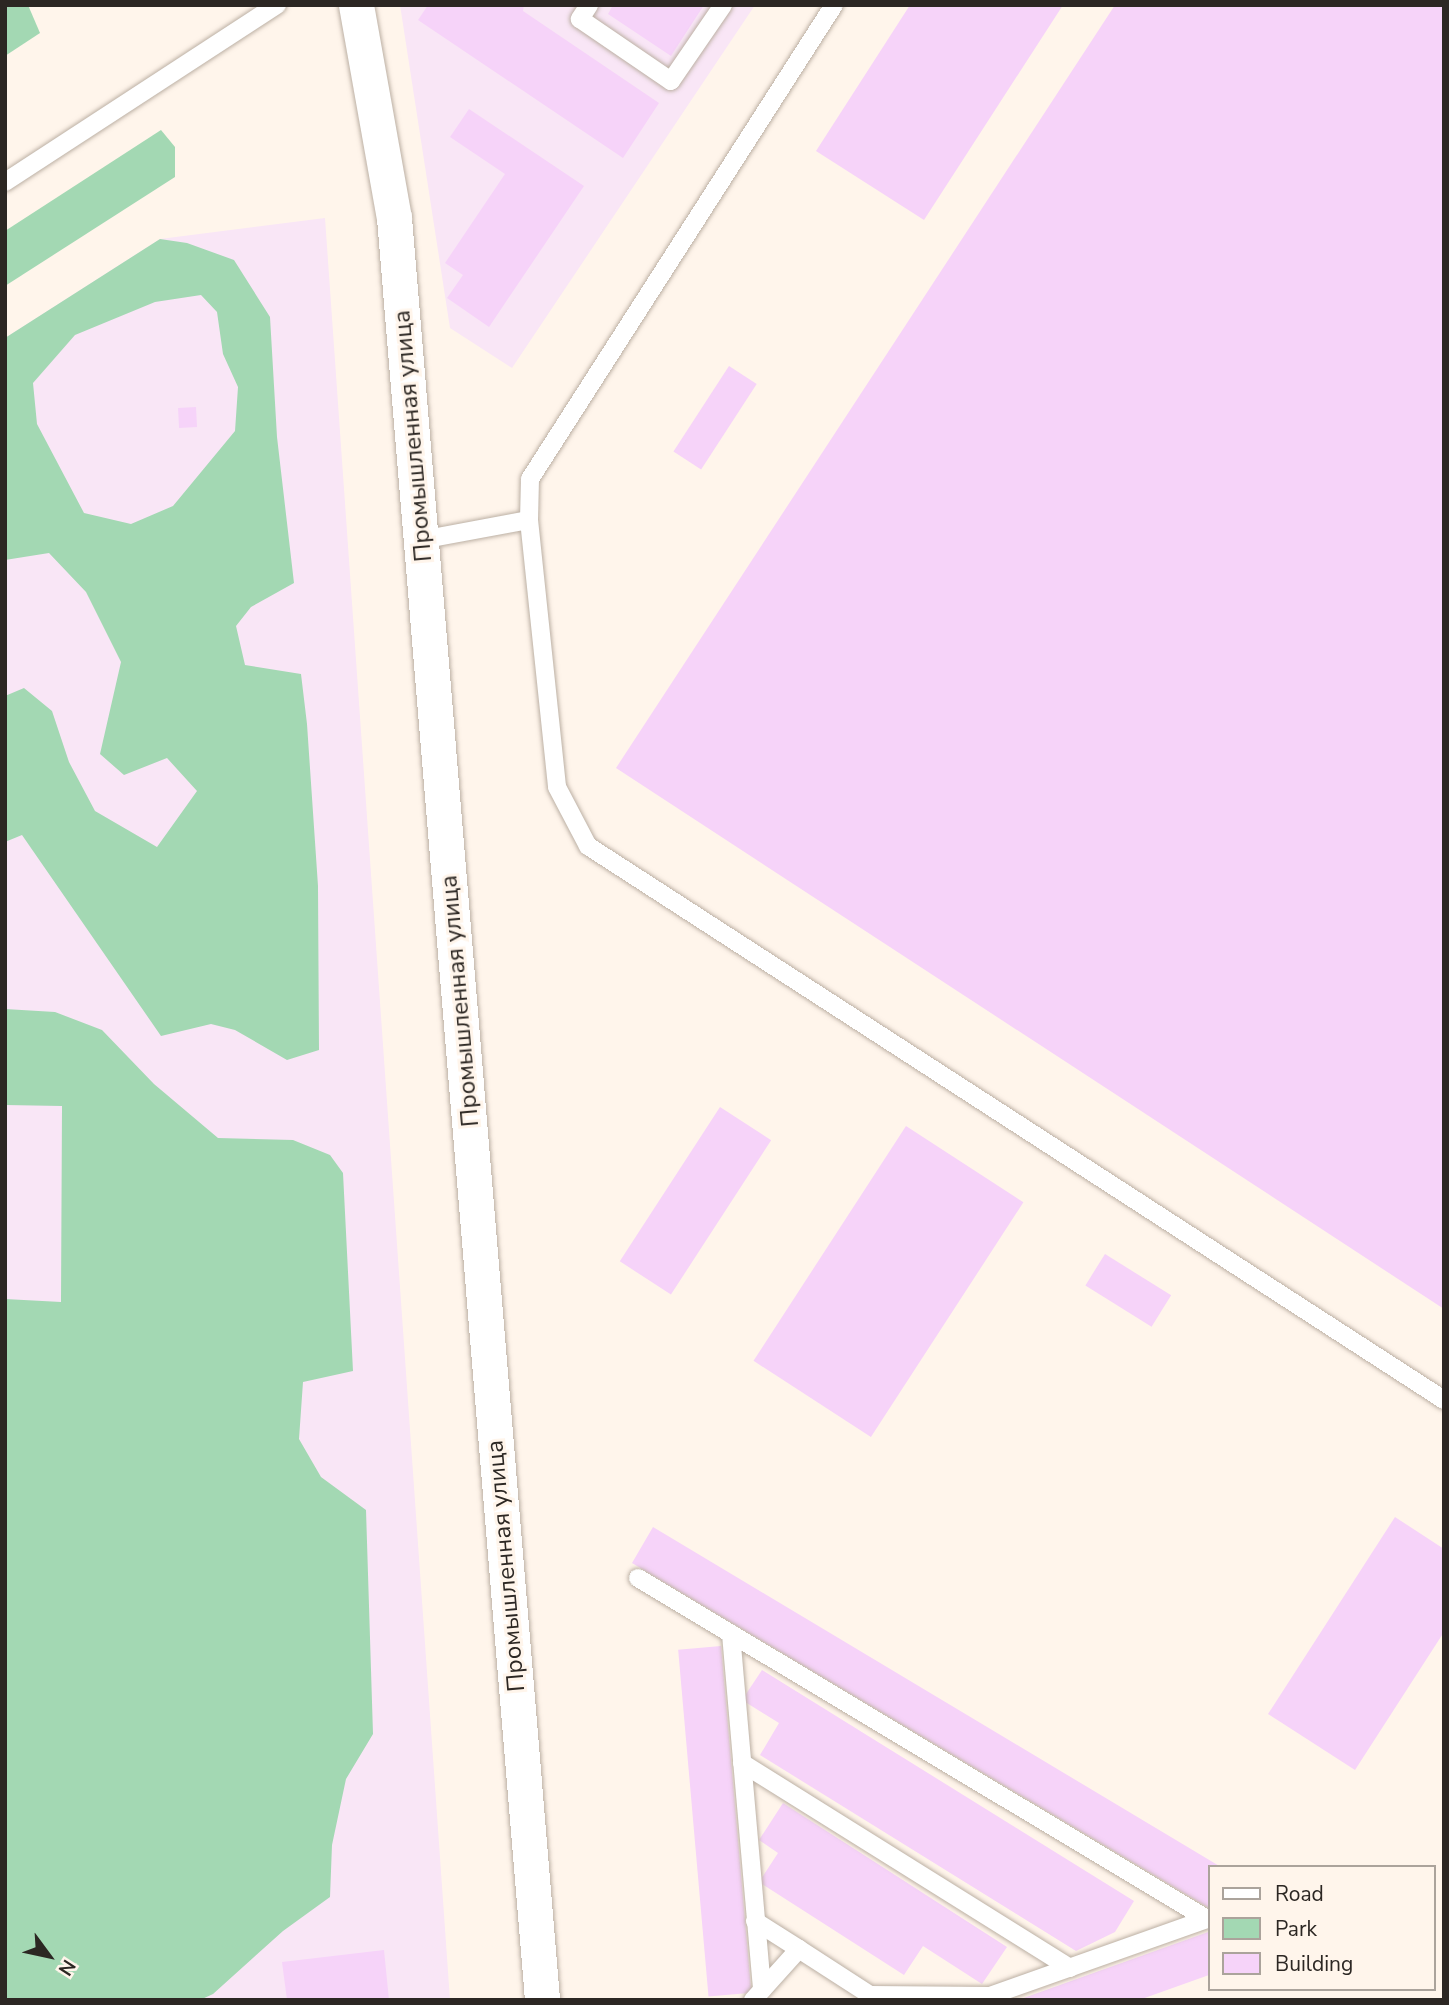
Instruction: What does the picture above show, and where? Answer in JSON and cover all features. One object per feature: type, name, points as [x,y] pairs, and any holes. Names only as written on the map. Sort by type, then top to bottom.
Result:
[{"type":"street","name":"Промышленная улица","points":[[356,5],[394,218],[542,2000]]},
{"type":"lane","points":[[5,182],[277,5]]},
{"type":"lane","points":[[589,5],[580,19],[671,81],[723,5]]},
{"type":"lane","points":[[834,5],[530,479],[529,520],[557,787],[589,846],[1444,1400]]},
{"type":"lane","points":[[421,540],[529,520]]},
{"type":"lane","points":[[638,1578],[1208,1919],[989,1996],[870,1995],[755,1921]]},
{"type":"lane","points":[[731,1634],[755,1921],[757,1995]]},
{"type":"lane","points":[[742,1763],[1070,1968]]},
{"type":"lane","points":[[757,1995],[799,1949]]},
{"type":"shaded area","points":[[400,5],[755,5],[512,368],[450,328]]},
{"type":"shaded area","points":[[325,218],[450,2000],[5,2000],[5,338],[160,239]]},
{"type":"green space","points":[[5,5],[28,5],[40,33],[5,56]]},
{"type":"green space","points":[[161,130],[175,147],[175,177],[5,286],[5,231]]},
{"type":"green space","points":[[160,239],[187,243],[234,260],[270,317],[277,437],[294,583],[251,607],[236,626],[245,665],[301,674],[318,886],[319,1050],[287,1060],[235,1030],[211,1024],[161,1036],[22,835],[5,842],[5,696],[24,688],[52,711],[69,762],[95,811],[157,847],[197,791],[167,758],[124,775],[100,754],[121,662],[86,592],[49,553],[5,560],[5,338]],"holes":[[[201,295],[217,312],[223,354],[238,387],[235,431],[173,506],[131,524],[84,513],[37,424],[33,383],[75,335],[155,302]]]},
{"type":"green space","points":[[5,1009],[55,1012],[102,1030],[154,1084],[218,1138],[293,1140],[330,1155],[343,1173],[353,1371],[303,1382],[299,1439],[321,1477],[366,1510],[373,1734],[346,1779],[332,1845],[330,1897],[283,1931],[213,1994],[200,2000],[5,2000],[5,1299],[61,1302],[62,1106],[5,1105]]},
{"type":"building","points":[[428,5],[524,5],[523,11],[659,103],[623,158],[418,20]]},
{"type":"building","points":[[613,5],[704,5],[671,56],[608,14]]},
{"type":"building","points":[[910,5],[1063,5],[924,220],[816,151]]},
{"type":"building","points":[[1115,5],[1444,5],[1444,1309],[616,768]]},
{"type":"building","points":[[469,109],[584,186],[489,327],[447,298],[463,275],[445,263],[505,174],[450,137]]},
{"type":"building","points":[[729,366],[757,384],[701,470],[673,452]]},
{"type":"building","points":[[196,407],[197,427],[179,428],[178,408]]},
{"type":"building","points":[[720,1107],[771,1140],[671,1295],[620,1261]]},
{"type":"building","points":[[906,1126],[1023,1202],[871,1437],[754,1361]]},
{"type":"building","points":[[1105,1254],[1171,1295],[1152,1327],[1085,1285]]},
{"type":"building","points":[[1395,1517],[1444,1549],[1444,1632],[1355,1770],[1268,1714]]},
{"type":"building","points":[[653,1527],[1218,1865],[1208,1865],[1208,1907],[632,1563]]},
{"type":"building","points":[[721,1646],[751,1993],[708,1996],[678,1650]]},
{"type":"building","points":[[762,1670],[1134,1901],[1115,1932],[1076,1951],[760,1755],[779,1723],[742,1700]]},
{"type":"building","points":[[783,1803],[1007,1947],[982,1984],[923,1946],[904,1975],[759,1882],[778,1853],[759,1840]]},
{"type":"building","points":[[1208,1932],[1208,1975],[1139,2000],[1018,2000]]},
{"type":"building","points":[[384,1950],[389,2000],[287,2000],[282,1962]]}]
